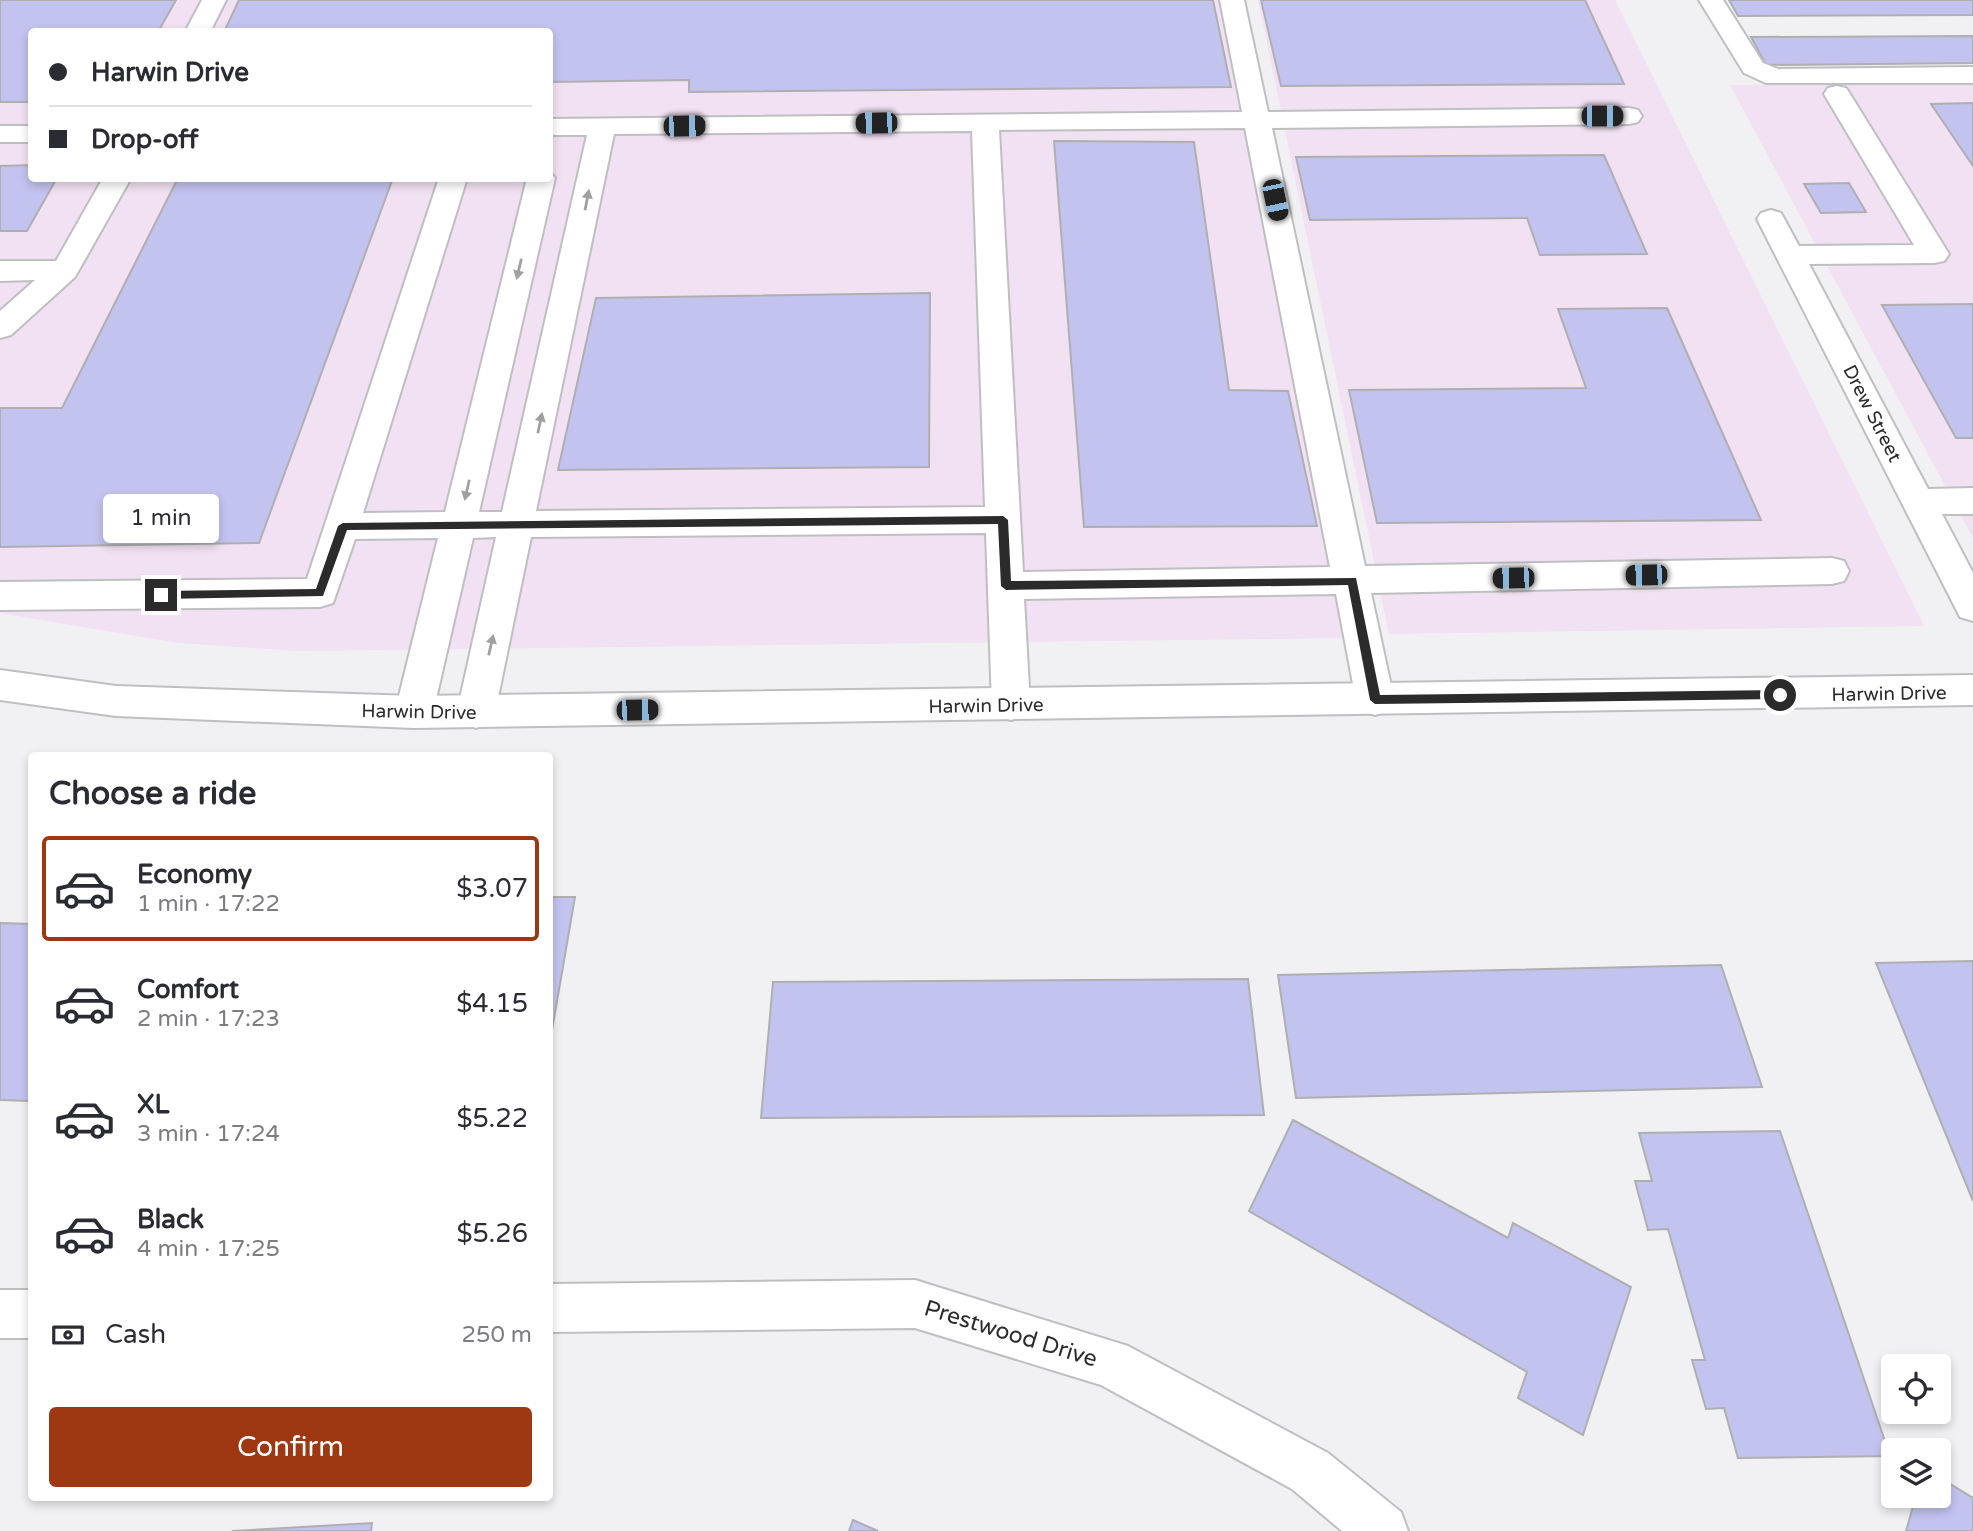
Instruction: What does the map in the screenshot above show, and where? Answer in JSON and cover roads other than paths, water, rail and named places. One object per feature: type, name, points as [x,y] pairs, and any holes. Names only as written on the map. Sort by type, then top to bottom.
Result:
[{"type":"main road","points":[[199,28],[214,0]]},
{"type":"main road","points":[[1232,0],[1353,581],[1375,700]]},
{"type":"main road","points":[[1711,0],[1752,68],[1775,77],[1973,75]]},
{"type":"main road","points":[[1790,255],[1934,254],[1836,94]]},
{"type":"main road","points":[[553,132],[602,127],[1629,116]]},
{"type":"main road","points":[[985,122],[1011,705]]},
{"type":"main road","points":[[476,712],[602,127]]},
{"type":"main road","points":[[0,134],[28,134]]},
{"type":"main road","points":[[0,328],[65,270],[115,182]]},
{"type":"main road","points":[[0,596],[320,593],[452,182]]},
{"type":"main road","points":[[414,712],[540,182]]},
{"type":"main road","name":"Drew Street","points":[[1771,219],[1973,607]]},
{"type":"main road","points":[[0,271],[65,270]]},
{"type":"main road","points":[[1919,502],[1973,501]]},
{"type":"main road","points":[[343,526],[1003,520]]},
{"type":"main road","points":[[1006,586],[1832,571]]},
{"type":"main road","name":"Harwin Drive","points":[[0,685],[116,701],[414,712],[1973,690]]},
{"type":"main road","name":"Prestwood Drive","points":[[553,1308],[915,1304],[1111,1363],[1310,1472],[1382,1531]]},
{"type":"main road","points":[[0,1314],[28,1314]]}]
